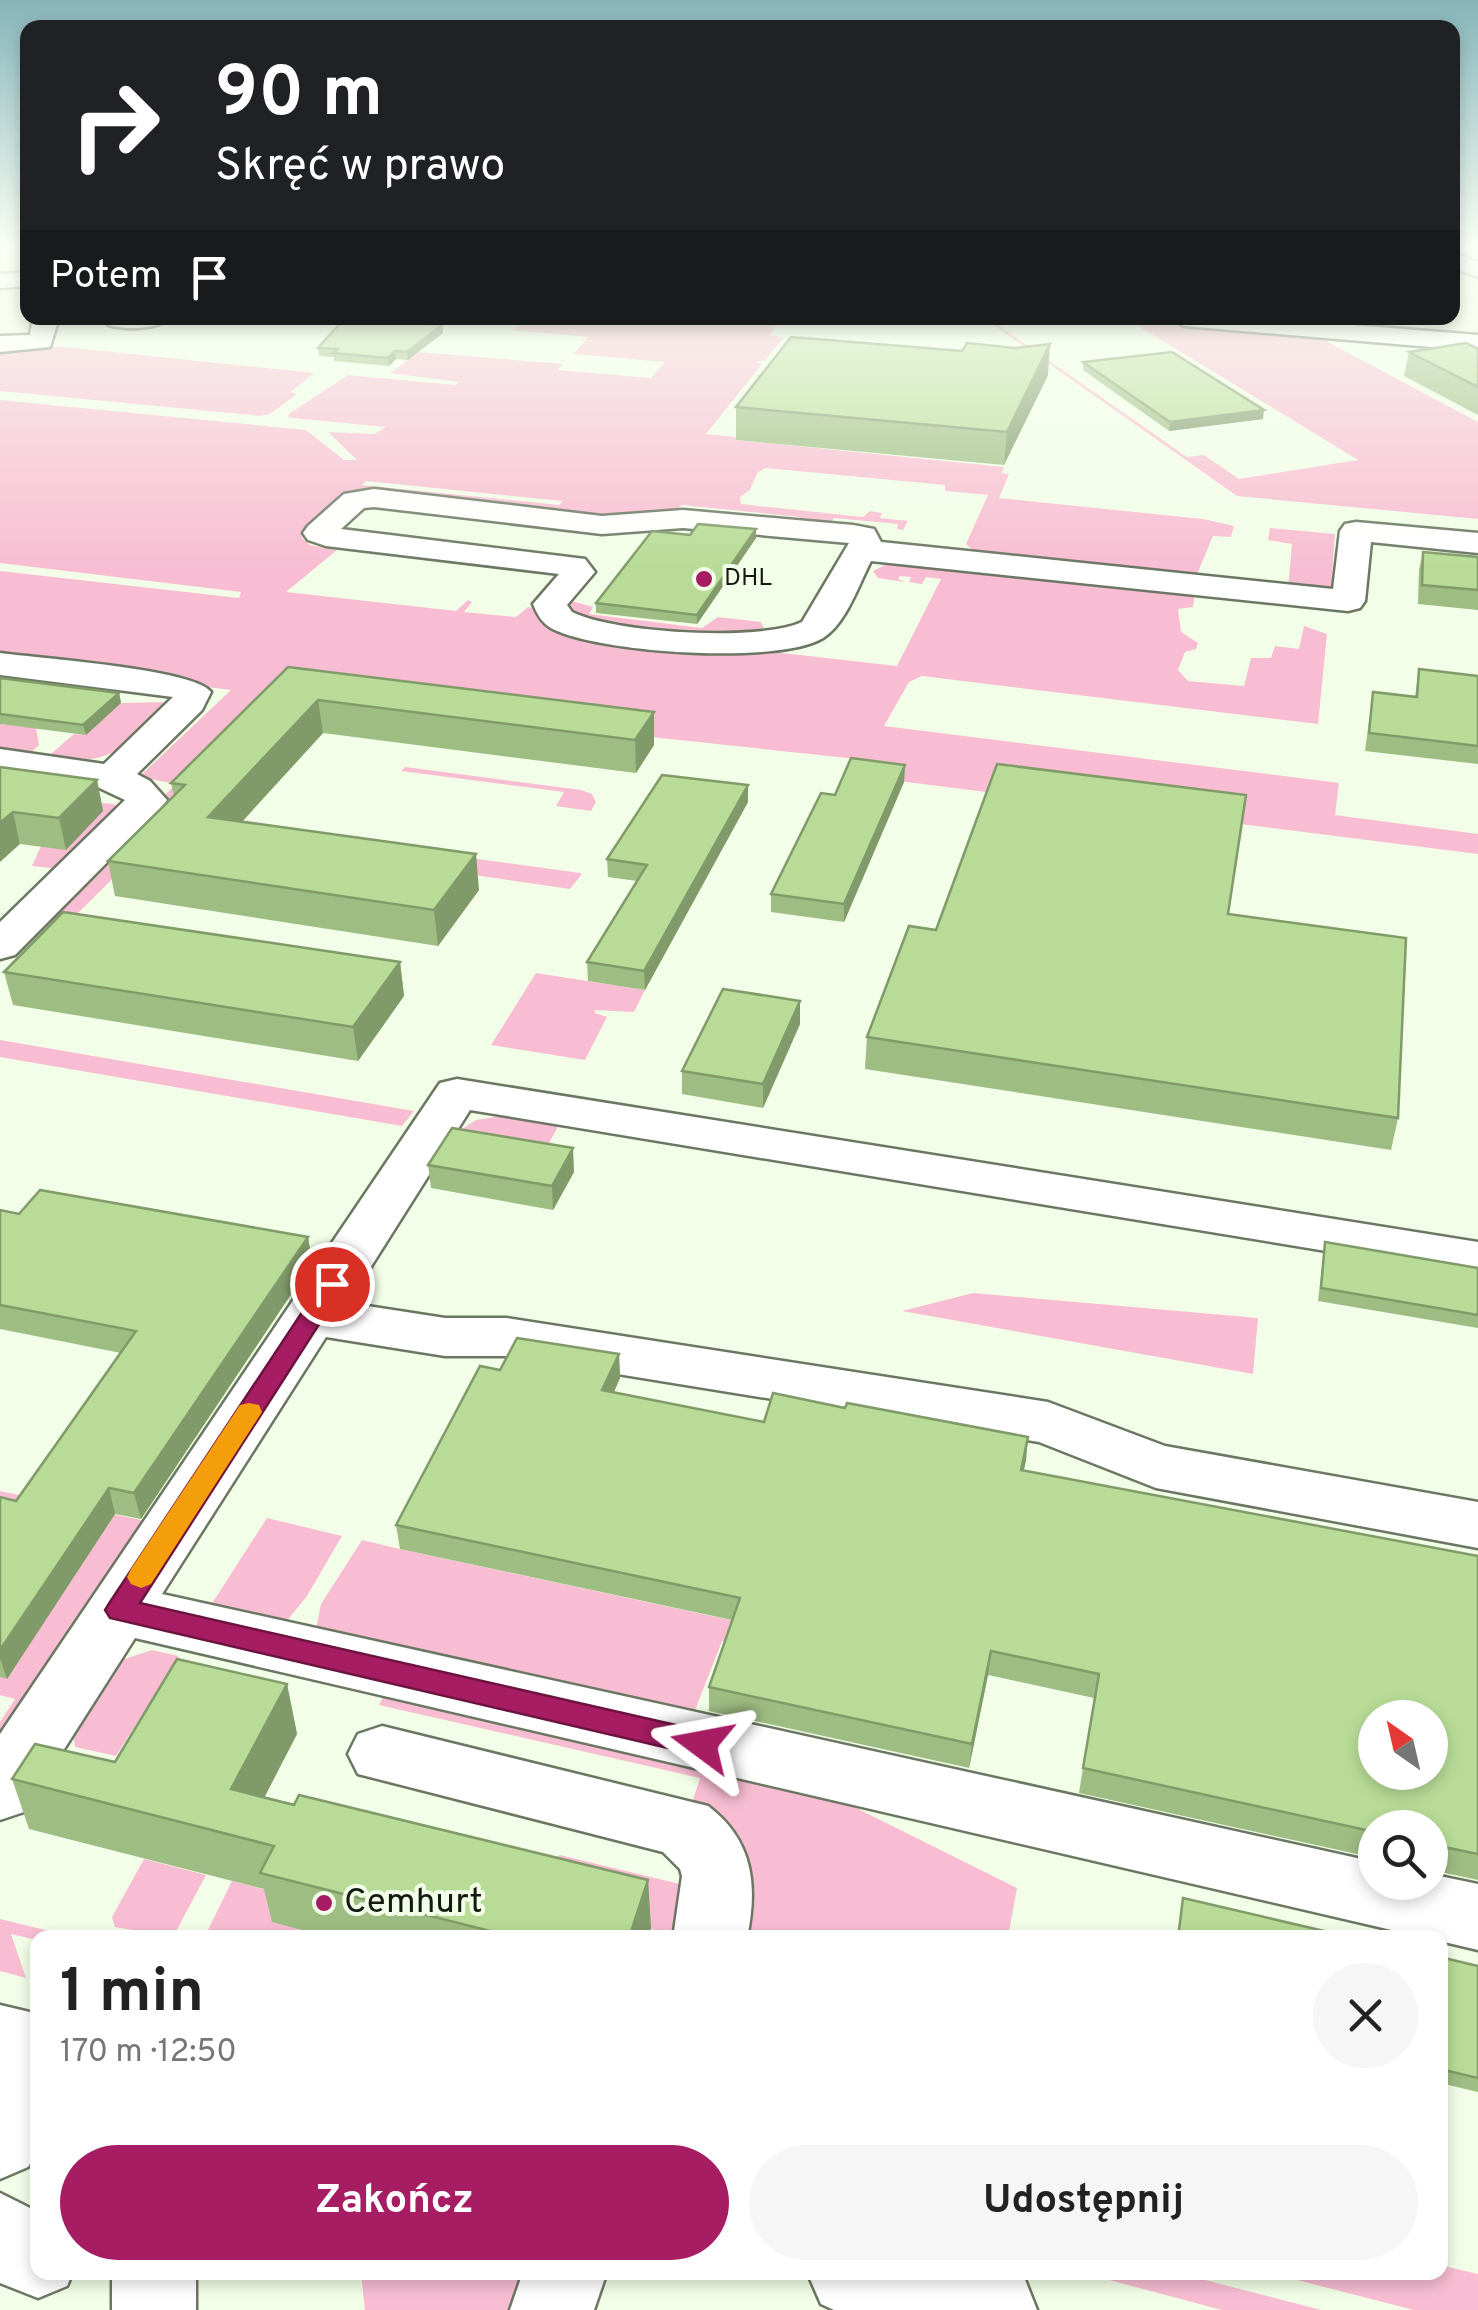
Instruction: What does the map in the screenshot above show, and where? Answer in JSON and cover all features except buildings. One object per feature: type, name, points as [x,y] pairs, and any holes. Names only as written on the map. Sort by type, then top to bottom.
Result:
[{"type":"main road","points":[[0,2045],[30,2052]]},
{"type":"main road","points":[[891,2280],[991,2310]]},
{"type":"street","points":[[366,498],[602,525],[683,519],[853,534],[865,539],[860,550],[814,629],[787,640],[742,645],[590,628],[560,618],[550,604],[579,572],[574,566],[326,538],[319,533],[354,500],[366,498]]},
{"type":"street","points":[[860,550],[1348,601],[1356,531],[1478,543]]},
{"type":"street","points":[[0,664],[176,686],[193,692],[188,702],[114,776]]},
{"type":"street","points":[[0,760],[114,776],[138,789],[147,800],[0,946]]},
{"type":"street","points":[[0,1791],[457,1093],[1478,1259]]},
{"type":"street","points":[[312,1316],[445,1337],[506,1337],[1048,1423],[1156,1466],[1478,1525]]},
{"type":"street","points":[[120,1610],[1478,1917]]},
{"type":"street","points":[[382,1754],[683,1827],[696,1835],[718,1869],[722,1890],[712,1930]]},
{"type":"street","points":[[0,2140],[30,2087]]},
{"type":"street","points":[[0,2234],[16,2249],[30,2254]]},
{"type":"street","points":[[154,2280],[154,2310]]},
{"type":"street","points":[[552,2310],[562,2280]]},
{"type":"shaded area","points":[[0,353],[121,353],[314,373],[291,392],[297,394],[270,414],[260,416],[0,391]]},
{"type":"shaded area","points":[[418,353],[563,364],[558,370],[651,378],[665,362],[573,354],[771,353],[764,361],[755,362],[762,364],[706,434],[1004,467],[1002,473],[1009,474],[999,498],[1203,519],[1234,526],[1231,537],[1213,536],[1195,579],[976,553],[966,544],[988,495],[945,491],[945,485],[765,468],[757,473],[750,490],[740,497],[741,504],[863,517],[870,511],[882,513],[880,518],[908,521],[903,530],[897,529],[898,524],[834,518],[827,528],[821,523],[798,520],[800,517],[682,505],[673,513],[639,511],[610,515],[381,491],[305,531],[302,538],[310,545],[337,550],[286,592],[456,611],[468,600],[472,602],[464,612],[516,617],[528,607],[756,650],[897,666],[941,579],[926,577],[922,584],[909,582],[911,577],[900,576],[898,579],[905,582],[878,578],[873,571],[889,563],[1195,591],[1193,607],[1178,609],[1181,632],[1198,643],[1196,649],[1185,652],[1178,670],[1188,681],[1244,686],[1251,658],[1271,658],[1275,646],[1299,649],[1304,626],[1327,634],[1318,724],[922,676],[909,682],[884,726],[1339,783],[1335,815],[1478,834],[1478,854],[851,775],[857,759],[293,699],[65,926],[38,921],[176,784],[139,777],[231,690],[0,661],[0,571],[239,598],[241,592],[0,563],[0,400],[306,430],[344,460],[357,460],[328,432],[374,434],[386,427],[288,417],[348,375],[455,385],[459,382],[390,373]],"holes":[[[366,481],[562,501],[559,505],[362,485]]]},
{"type":"shaded area","points":[[1033,353],[1187,457],[1204,455],[1239,479],[1358,460],[1182,353],[1348,353],[1478,422],[1478,519],[1237,496]]},
{"type":"shaded area","points":[[1270,528],[1335,534],[1331,587],[1288,589],[1292,544],[1268,540]]},
{"type":"shaded area","points":[[572,601],[593,607],[589,614],[702,628],[718,617],[761,622],[764,628],[725,639],[583,621],[572,618],[565,605]]},
{"type":"shaded area","points":[[169,702],[116,751],[88,759],[45,759],[74,734],[86,735],[121,703]]},
{"type":"shaded area","points":[[0,724],[36,728],[39,745],[26,757],[0,753]]},
{"type":"shaded area","points":[[405,767],[581,790],[592,794],[596,802],[591,811],[556,806],[564,792],[401,771]]},
{"type":"shaded area","points":[[101,803],[114,804],[121,811],[59,869],[32,866],[41,846]]},
{"type":"shaded area","points":[[354,842],[582,874],[570,889],[344,856]]},
{"type":"shaded area","points":[[536,973],[645,990],[634,1012],[595,1010],[607,1017],[585,1060],[491,1045]]},
{"type":"shaded area","points":[[0,1040],[414,1111],[402,1126],[0,1057]]},
{"type":"shaded area","points":[[507,1115],[562,1120],[545,1150],[449,1137],[476,1120]]},
{"type":"shaded area","points":[[973,1293],[1258,1318],[1253,1374],[902,1311]]},
{"type":"shaded area","points":[[0,1491],[146,1521],[0,1749],[0,1722],[15,1699],[0,1695]]},
{"type":"shaded area","points":[[267,1518],[342,1536],[307,1596],[278,1632],[202,1619]]},
{"type":"shaded area","points":[[362,1540],[818,1639],[772,1649],[722,1641],[692,1718],[313,1644],[321,1604]]},
{"type":"shaded area","points":[[152,1650],[179,1656],[116,1756],[75,1747],[73,1733],[118,1661]]},
{"type":"shaded area","points":[[388,1686],[836,1798],[1017,1888],[1009,1930],[731,1930],[691,1806],[700,1778],[379,1705]]},
{"type":"shaded area","points":[[560,1855],[692,1887],[690,1930],[651,1929],[548,1861]]},
{"type":"shaded area","points":[[144,1859],[206,1875],[177,1930],[115,1927],[112,1917]]},
{"type":"shaded area","points":[[232,1881],[285,1895],[273,1922],[304,1930],[208,1930]]},
{"type":"shaded area","points":[[0,1919],[45,1930],[30,1930],[30,1938],[11,1934],[26,1978],[0,1971]]},
{"type":"shaded area","points":[[1448,2267],[1478,2274],[1478,2310],[1414,2310],[1297,2280],[1448,2280]]},
{"type":"shaded area","points":[[362,2280],[524,2280],[526,2310],[365,2310]]},
{"type":"shaded area","points":[[1109,2280],[1205,2280],[1321,2310],[1222,2310]]},
{"type":"slow traffic","points":[[141,1577],[249,1412]]},
{"type":"place","name":"DHL","points":[[704,579]]},
{"type":"place","name":"Cemhurt","points":[[324,1903]]},
{"type":"route","points":[[332,1284],[120,1610],[702,1744]]}]
